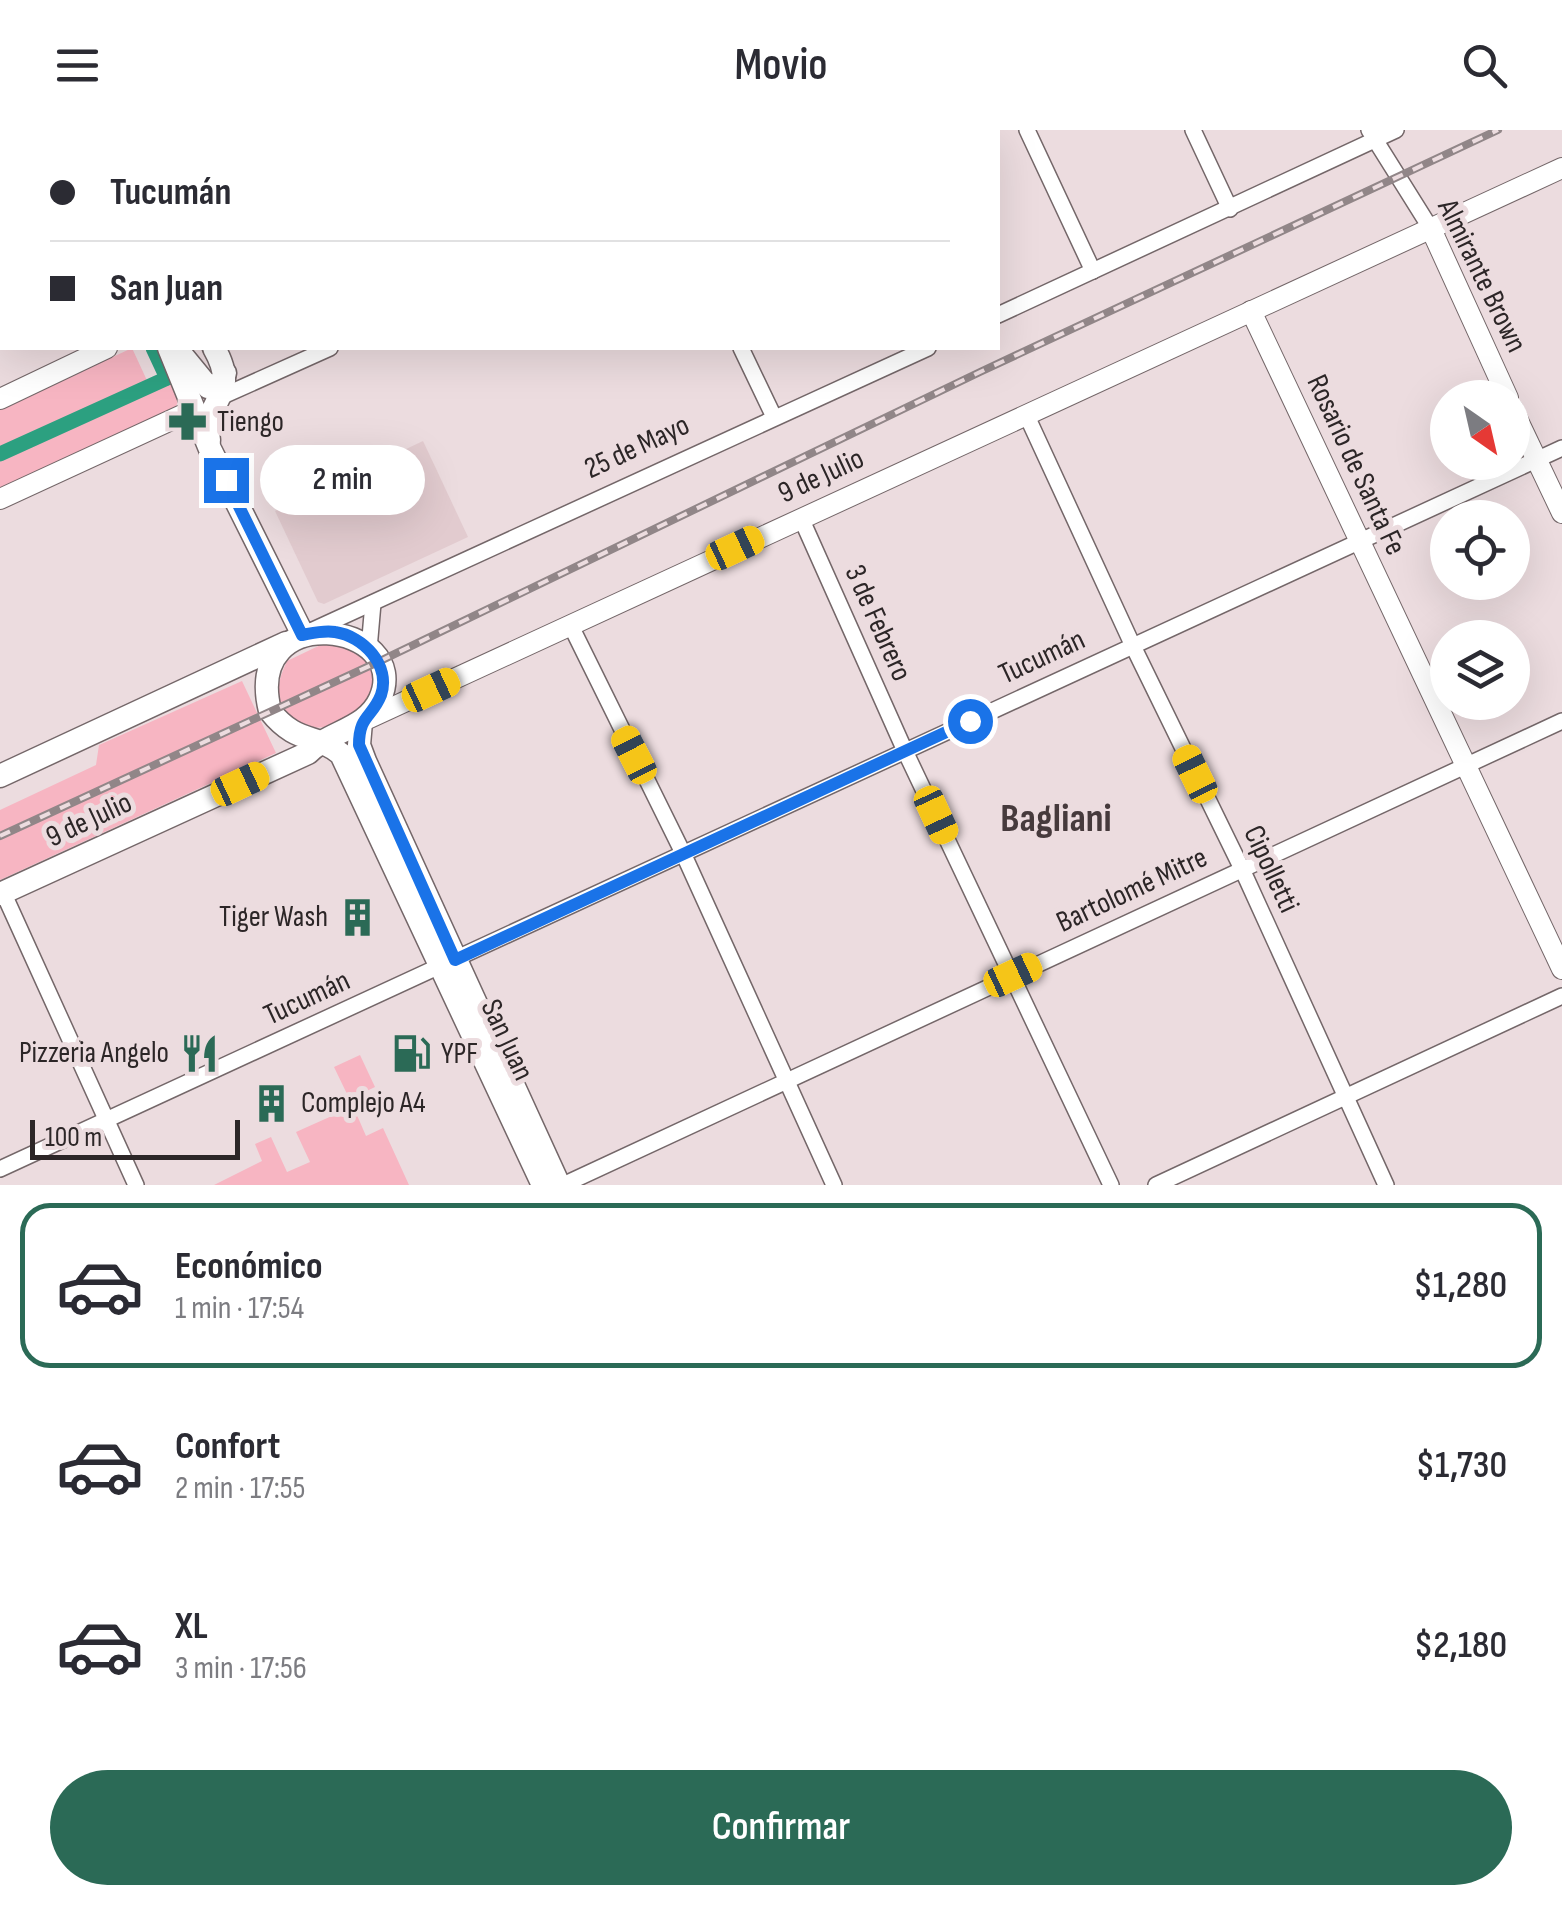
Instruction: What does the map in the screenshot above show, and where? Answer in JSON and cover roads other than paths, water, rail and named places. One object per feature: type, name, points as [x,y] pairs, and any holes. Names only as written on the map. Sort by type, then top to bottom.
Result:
[{"type":"main road","points":[[174,350],[192,410],[302,635],[339,632],[369,649],[378,662],[384,684],[380,698],[361,722]]},
{"type":"main road","points":[[175,350],[208,387],[221,383],[225,373]]},
{"type":"main road","points":[[210,449],[207,430],[221,397],[225,373],[215,350]]},
{"type":"main road","name":"San Juan","points":[[302,635],[274,661],[266,697],[270,712],[293,734],[332,746],[342,754],[561,1185]]},
{"type":"main road","name":"25 de Mayo","points":[[0,776],[302,635]]},
{"type":"main road","name":"San Juan","points":[[361,722],[359,745],[364,761],[542,1185]]},
{"type":"main road","name":"9 de Julio","points":[[1,893],[308,753],[318,743],[361,722]]},
{"type":"street","points":[[1027,130],[1093,272]]},
{"type":"street","points":[[1193,130],[1230,210]]},
{"type":"street","points":[[1000,315],[1230,210],[1372,135],[1396,130]]},
{"type":"street","name":"Almirante Brown","points":[[1372,135],[1431,229],[1500,380]]},
{"type":"street","name":"9 de Julio","points":[[361,722],[1562,168]]},
{"type":"street","name":"Rosario de Santa Fe","points":[[1251,312],[1562,969]]},
{"type":"street","points":[[0,400],[103,350]]},
{"type":"street","points":[[0,499],[326,350]]},
{"type":"street","points":[[743,350],[774,417]]},
{"type":"street","name":"25 de Mayo","points":[[302,635],[924,350]]},
{"type":"street","name":"Cipolletti","points":[[1026,414],[1242,869],[1386,1185]]},
{"type":"street","points":[[1530,447],[1562,513]]},
{"type":"street","name":"Tucumán","points":[[0,1169],[1562,448]]},
{"type":"street","name":"3 de Febrero","points":[[801,518],[905,751],[1111,1185]]},
{"type":"street","points":[[369,649],[373,603]]},
{"type":"street","points":[[570,624],[683,853],[834,1185]]},
{"type":"street","name":"Bartolomé Mitre","points":[[561,1185],[1562,721]]},
{"type":"street","points":[[1,893],[136,1185]]},
{"type":"street","points":[[1156,1185],[1562,996]]},
{"type":"waterway","points":[[154,350],[167,378]]},
{"type":"waterway","points":[[0,454],[174,375]]},
{"type":"railway","points":[[0,836],[378,662],[980,372],[1498,130]]},
{"type":"place","name":"Tiengo","points":[[187,422]]},
{"type":"place","name":"Tiger Wash","points":[[358,917]]},
{"type":"place","name":"Pizzeria Angelo","points":[[199,1053]]},
{"type":"place","name":"YPF","points":[[411,1054]]},
{"type":"place","name":"Complejo A4","points":[[271,1103]]},
{"type":"district","name":"Bagliani","points":[[1056,819]]}]
